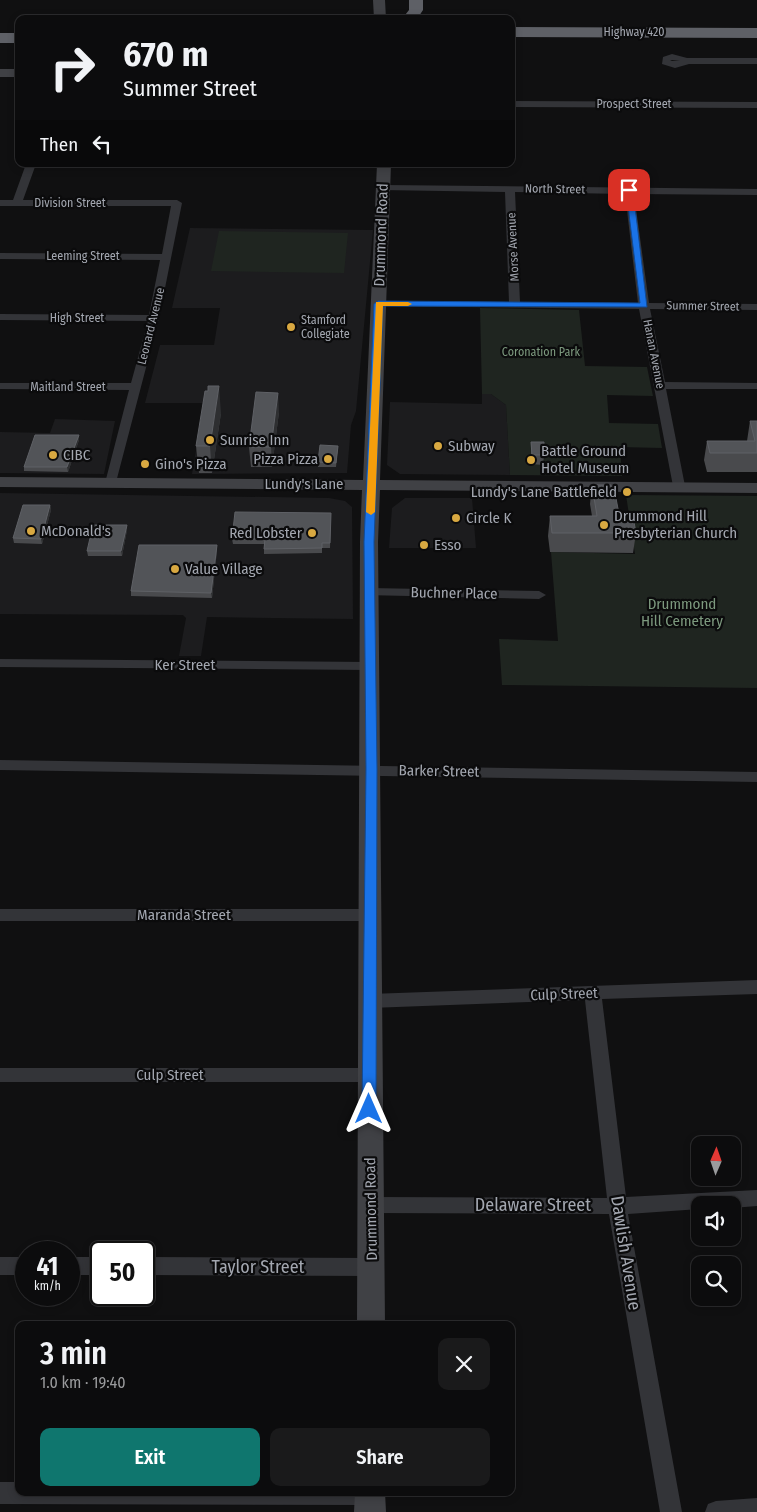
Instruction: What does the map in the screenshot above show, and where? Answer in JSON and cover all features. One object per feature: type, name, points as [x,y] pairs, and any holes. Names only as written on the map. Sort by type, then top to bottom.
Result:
[{"type":"highway","name":"Highway 420","points":[[515,26],[757,26]]},
{"type":"highway","name":"Highway 420","points":[[515,32],[757,32]]},
{"type":"main road","points":[[379,0],[380,15]]},
{"type":"main road","points":[[0,73],[15,73]]},
{"type":"main road","name":"Drummond Road","points":[[371,1321],[369,592],[384,167]]},
{"type":"main road","name":"Lundy's Lane","points":[[0,482],[757,488]]},
{"type":"street","points":[[686,61],[757,61]]},
{"type":"street","name":"Prospect Street","points":[[515,104],[757,105]]},
{"type":"street","points":[[16,203],[30,167]]},
{"type":"street","name":"North Street","points":[[384,188],[629,190],[756,195]]},
{"type":"street","name":"Morse Avenue","points":[[510,189],[516,304]]},
{"type":"street","name":"Hanan Avenue","points":[[629,190],[644,305],[679,486]]},
{"type":"street","name":"Division Street","points":[[0,203],[141,203]]},
{"type":"street","name":"Leonard Avenue","points":[[111,483],[154,318],[177,204],[141,203]]},
{"type":"street","name":"Leeming Street","points":[[0,256],[167,257]]},
{"type":"street","name":"Summer Street","points":[[378,304],[757,307]]},
{"type":"street","name":"High Street","points":[[0,317],[154,318]]},
{"type":"street","points":[[659,385],[757,386]]},
{"type":"street","name":"Maitland Street","points":[[0,386],[136,387]]},
{"type":"street","name":"Buchner Place","points":[[369,592],[539,595]]},
{"type":"street","name":"Ker Street","points":[[0,663],[369,666]]},
{"type":"street","name":"Barker Street","points":[[0,765],[757,776]]},
{"type":"street","name":"Maranda Street","points":[[0,915],[369,915]]},
{"type":"street","name":"Culp Street","points":[[370,1001],[757,987]]},
{"type":"street","name":"Dawlish Avenue","points":[[593,993],[618,1206],[671,1512]]},
{"type":"street","name":"Culp Street","points":[[0,1075],[369,1075]]},
{"type":"street","name":"Delaware Street","points":[[370,1205],[618,1206],[757,1198]]},
{"type":"street","points":[[0,1266],[15,1266]]},
{"type":"street","name":"Taylor Street","points":[[155,1266],[372,1267]]},
{"type":"street","points":[[0,1493],[15,1493]]},
{"type":"street","points":[[159,1496],[370,1500]]},
{"type":"street","points":[[716,1512],[757,1509]]},
{"type":"shaded area","name":"Stamford Collegiate","points":[[190,228],[373,230],[356,411],[351,425],[347,473],[192,474],[204,403],[145,403],[160,345],[214,345],[220,308],[172,308]]},
{"type":"shaded area","points":[[482,394],[491,394],[506,405],[510,475],[400,474],[387,465],[390,402],[482,404]]},
{"type":"shaded area","points":[[55,419],[115,421],[104,474],[0,473],[0,432],[50,433]]},
{"type":"shaded area","points":[[0,493],[329,498],[345,501],[352,507],[353,619],[207,617],[201,656],[179,656],[186,618],[183,615],[0,614]]},
{"type":"shaded area","points":[[405,498],[472,498],[476,548],[389,548],[392,508]]},
{"type":"green space","points":[[219,231],[348,233],[344,273],[211,271]]},
{"type":"green space","name":"Coronation Park","points":[[480,308],[579,310],[585,366],[647,367],[653,396],[607,395],[609,423],[658,424],[662,448],[620,447],[622,476],[510,475],[506,405],[491,394],[482,394]]},
{"type":"green space","name":"Drummond Hill Cemetery","points":[[626,495],[757,496],[757,688],[502,685],[499,639],[558,641],[551,552],[635,554]]},
{"type":"building","points":[[208,386],[219,386],[210,446],[196,446],[205,391],[208,391]]},
{"type":"building","points":[[256,392],[278,393],[271,447],[249,447]]},
{"type":"building","points":[[750,421],[757,421],[757,453],[710,453],[707,441],[755,441]]},
{"type":"building","name":"CIBC","points":[[35,435],[79,435],[67,467],[24,467]]},
{"type":"building","points":[[531,442],[544,442],[544,455],[532,455]]},
{"type":"building","name":"Pizza Pizza","points":[[320,445],[338,446],[336,463],[318,462]]},
{"type":"building","points":[[592,485],[611,485],[611,488],[614,488],[620,519],[622,522],[634,522],[636,533],[552,533],[550,516],[597,516]]},
{"type":"building","name":"McDonald's","points":[[23,505],[50,505],[41,539],[13,538]]},
{"type":"building","points":[[235,512],[331,513],[330,543],[322,543],[322,548],[264,549],[265,539],[232,539]]},
{"type":"building","points":[[93,525],[127,525],[121,551],[87,551]]},
{"type":"building","name":"Value Village","points":[[139,545],[217,545],[211,593],[131,591]]},
{"type":"slow traffic","points":[[371,512],[378,304],[408,304]]},
{"type":"place","name":"Stamford Collegiate","points":[[291,327]]},
{"type":"place","name":"Sunrise Inn","points":[[210,440]]},
{"type":"place","name":"Subway","points":[[438,446]]},
{"type":"place","name":"CIBC","points":[[53,455]]},
{"type":"place","name":"Pizza Pizza","points":[[328,459]]},
{"type":"place","name":"Battle Ground Hotel Museum","points":[[531,460]]},
{"type":"place","name":"Gino's Pizza","points":[[145,464]]},
{"type":"place","name":"Lundy's Lane Battlefield","points":[[627,492]]},
{"type":"place","name":"Circle K","points":[[456,518]]},
{"type":"place","name":"Drummond Hill Presbyterian Church","points":[[604,525]]},
{"type":"place","name":"McDonald's","points":[[31,531]]},
{"type":"place","name":"Red Lobster","points":[[312,533]]},
{"type":"place","name":"Esso","points":[[424,545]]},
{"type":"place","name":"Value Village","points":[[175,569]]},
{"type":"route","points":[[369,1109],[371,769],[369,542],[378,304],[644,305],[629,190]]}]
